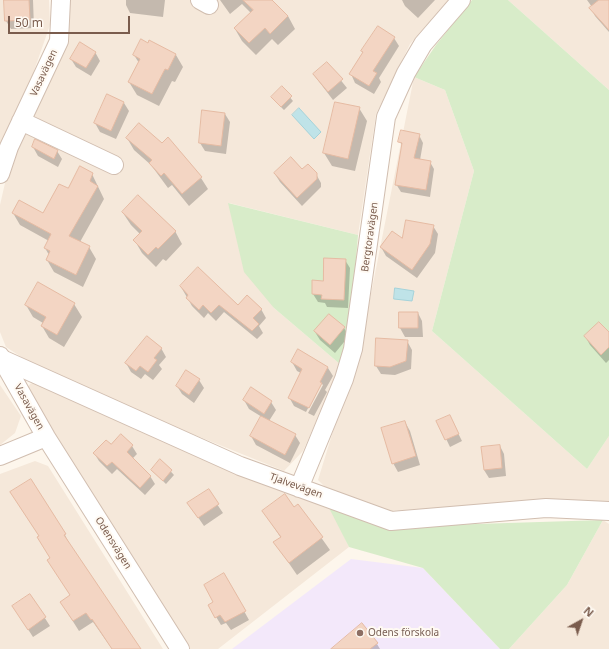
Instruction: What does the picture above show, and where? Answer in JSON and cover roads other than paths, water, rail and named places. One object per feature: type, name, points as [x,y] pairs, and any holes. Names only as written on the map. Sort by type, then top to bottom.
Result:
[{"type":"street","name":"Vasavägen","points":[[0,174],[9,147],[59,40],[61,0]]},
{"type":"street","name":"Bergtoravägen","points":[[299,488],[344,379],[353,349],[386,117],[406,73],[423,44],[461,0]]},
{"type":"street","points":[[21,121],[114,165]]},
{"type":"street","name":"Vasavägen","points":[[1,357],[46,437]]},
{"type":"street","name":"Tjalvevägen","points":[[1,357],[240,466],[391,521],[546,508],[609,510]]},
{"type":"street","points":[[0,456],[46,437]]},
{"type":"street","name":"Odensvägen","points":[[46,437],[180,649]]},
{"type":"water","points":[[299,108],[321,132],[314,139],[292,115]]},
{"type":"water","points":[[395,288],[414,291],[412,301],[394,299]]},
{"type":"place","name":"Odens förskola","points":[[360,633]]}]
